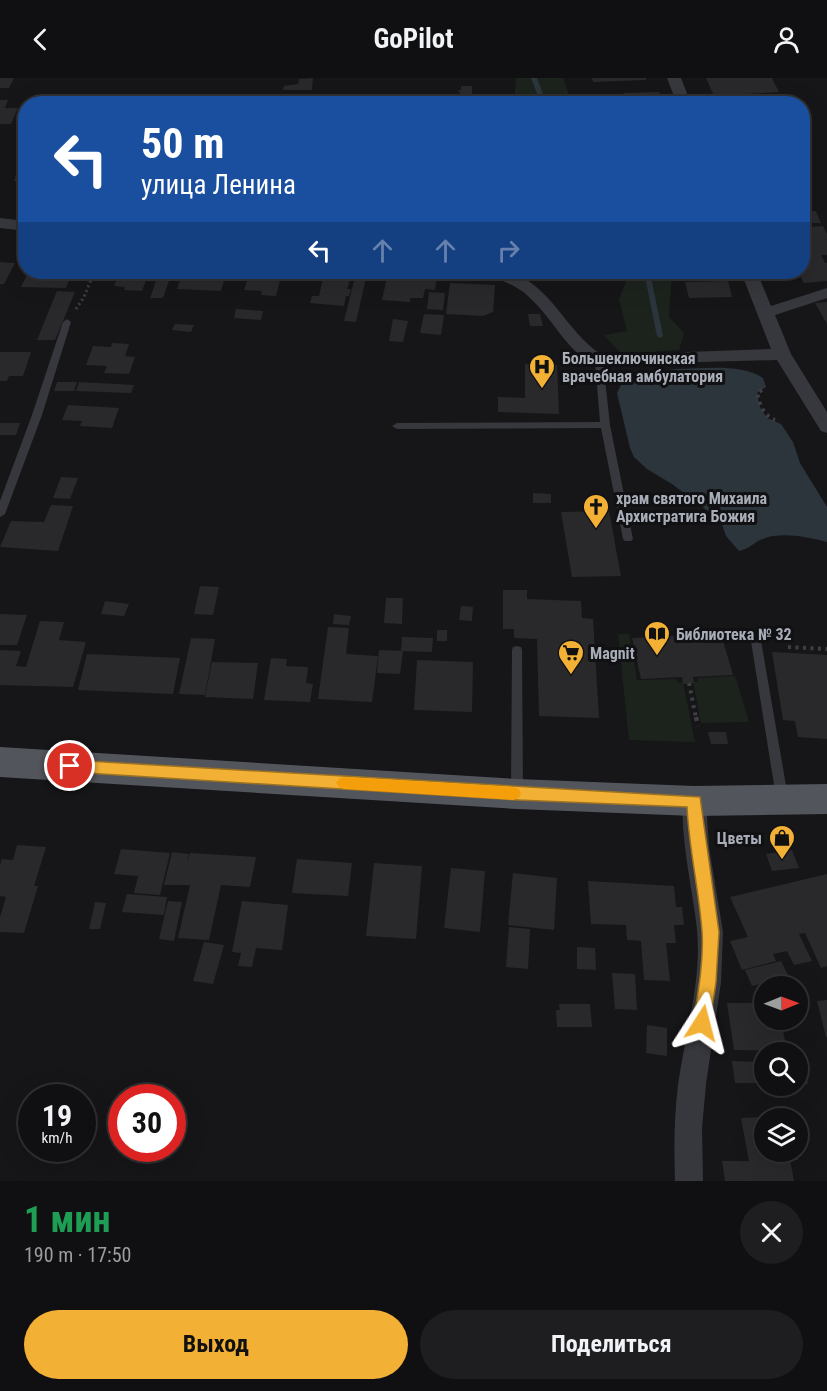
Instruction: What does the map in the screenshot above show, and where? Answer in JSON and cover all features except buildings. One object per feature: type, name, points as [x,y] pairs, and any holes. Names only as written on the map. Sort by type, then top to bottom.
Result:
[{"type":"main road","points":[[0,762],[517,794],[694,801],[827,799]]},
{"type":"street","points":[[674,78],[681,96]]},
{"type":"street","points":[[515,279],[538,294],[580,347],[598,361],[782,354]]},
{"type":"street","points":[[752,279],[782,354],[827,427]]},
{"type":"street","points":[[765,313],[827,293]]},
{"type":"street","points":[[689,1181],[688,1128],[692,1084],[708,982],[710,932],[697,847],[694,801]]},
{"type":"lane","points":[[0,514],[37,415],[67,322]]},
{"type":"lane","points":[[598,361],[605,425],[628,539]]},
{"type":"lane","points":[[398,426],[605,425]]},
{"type":"lane","points":[[755,635],[783,801]]},
{"type":"lane","points":[[517,794],[518,650]]},
{"type":"path","points":[[67,322],[84,297],[91,279]]},
{"type":"path","points":[[762,390],[757,393],[760,407],[767,418],[775,420]]},
{"type":"path","points":[[788,647],[827,649]]},
{"type":"path","points":[[689,683],[698,726]]},
{"type":"shaded area","points":[[516,78],[563,78],[569,96],[515,96]]},
{"type":"shaded area","points":[[627,279],[672,279],[669,317],[684,333],[679,350],[622,354],[604,335],[627,331],[619,299]]},
{"type":"shaded area","points":[[677,369],[743,370],[763,378],[766,387],[757,393],[760,407],[767,418],[781,424],[793,442],[800,463],[827,507],[827,542],[785,535],[768,537],[739,551],[726,536],[721,521],[672,484],[647,469],[634,457],[617,393],[628,379],[651,372]]},
{"type":"shaded area","points":[[618,634],[629,634],[637,680],[677,679],[678,683],[683,682],[695,742],[629,740]]},
{"type":"shaded area","points":[[735,676],[749,722],[701,723],[693,682],[698,682],[698,678]]},
{"type":"waterway","points":[[534,78],[541,96]]},
{"type":"waterway","points":[[648,279],[660,336]]},
{"type":"slow traffic","points":[[344,783],[513,794]]},
{"type":"place","name":"Большеключинская врачебная амбулатория","points":[[542,390]]},
{"type":"place","name":"храм святого Михаила Архистратига Божия","points":[[596,530]]},
{"type":"place","name":"Библиотека № 32","points":[[657,657]]},
{"type":"place","name":"Magnit","points":[[571,676]]},
{"type":"place","name":"Цветы","points":[[782,861]]},
{"type":"route","points":[[70,766],[517,794],[694,801],[697,847],[710,932],[708,982],[702,1023]]}]
